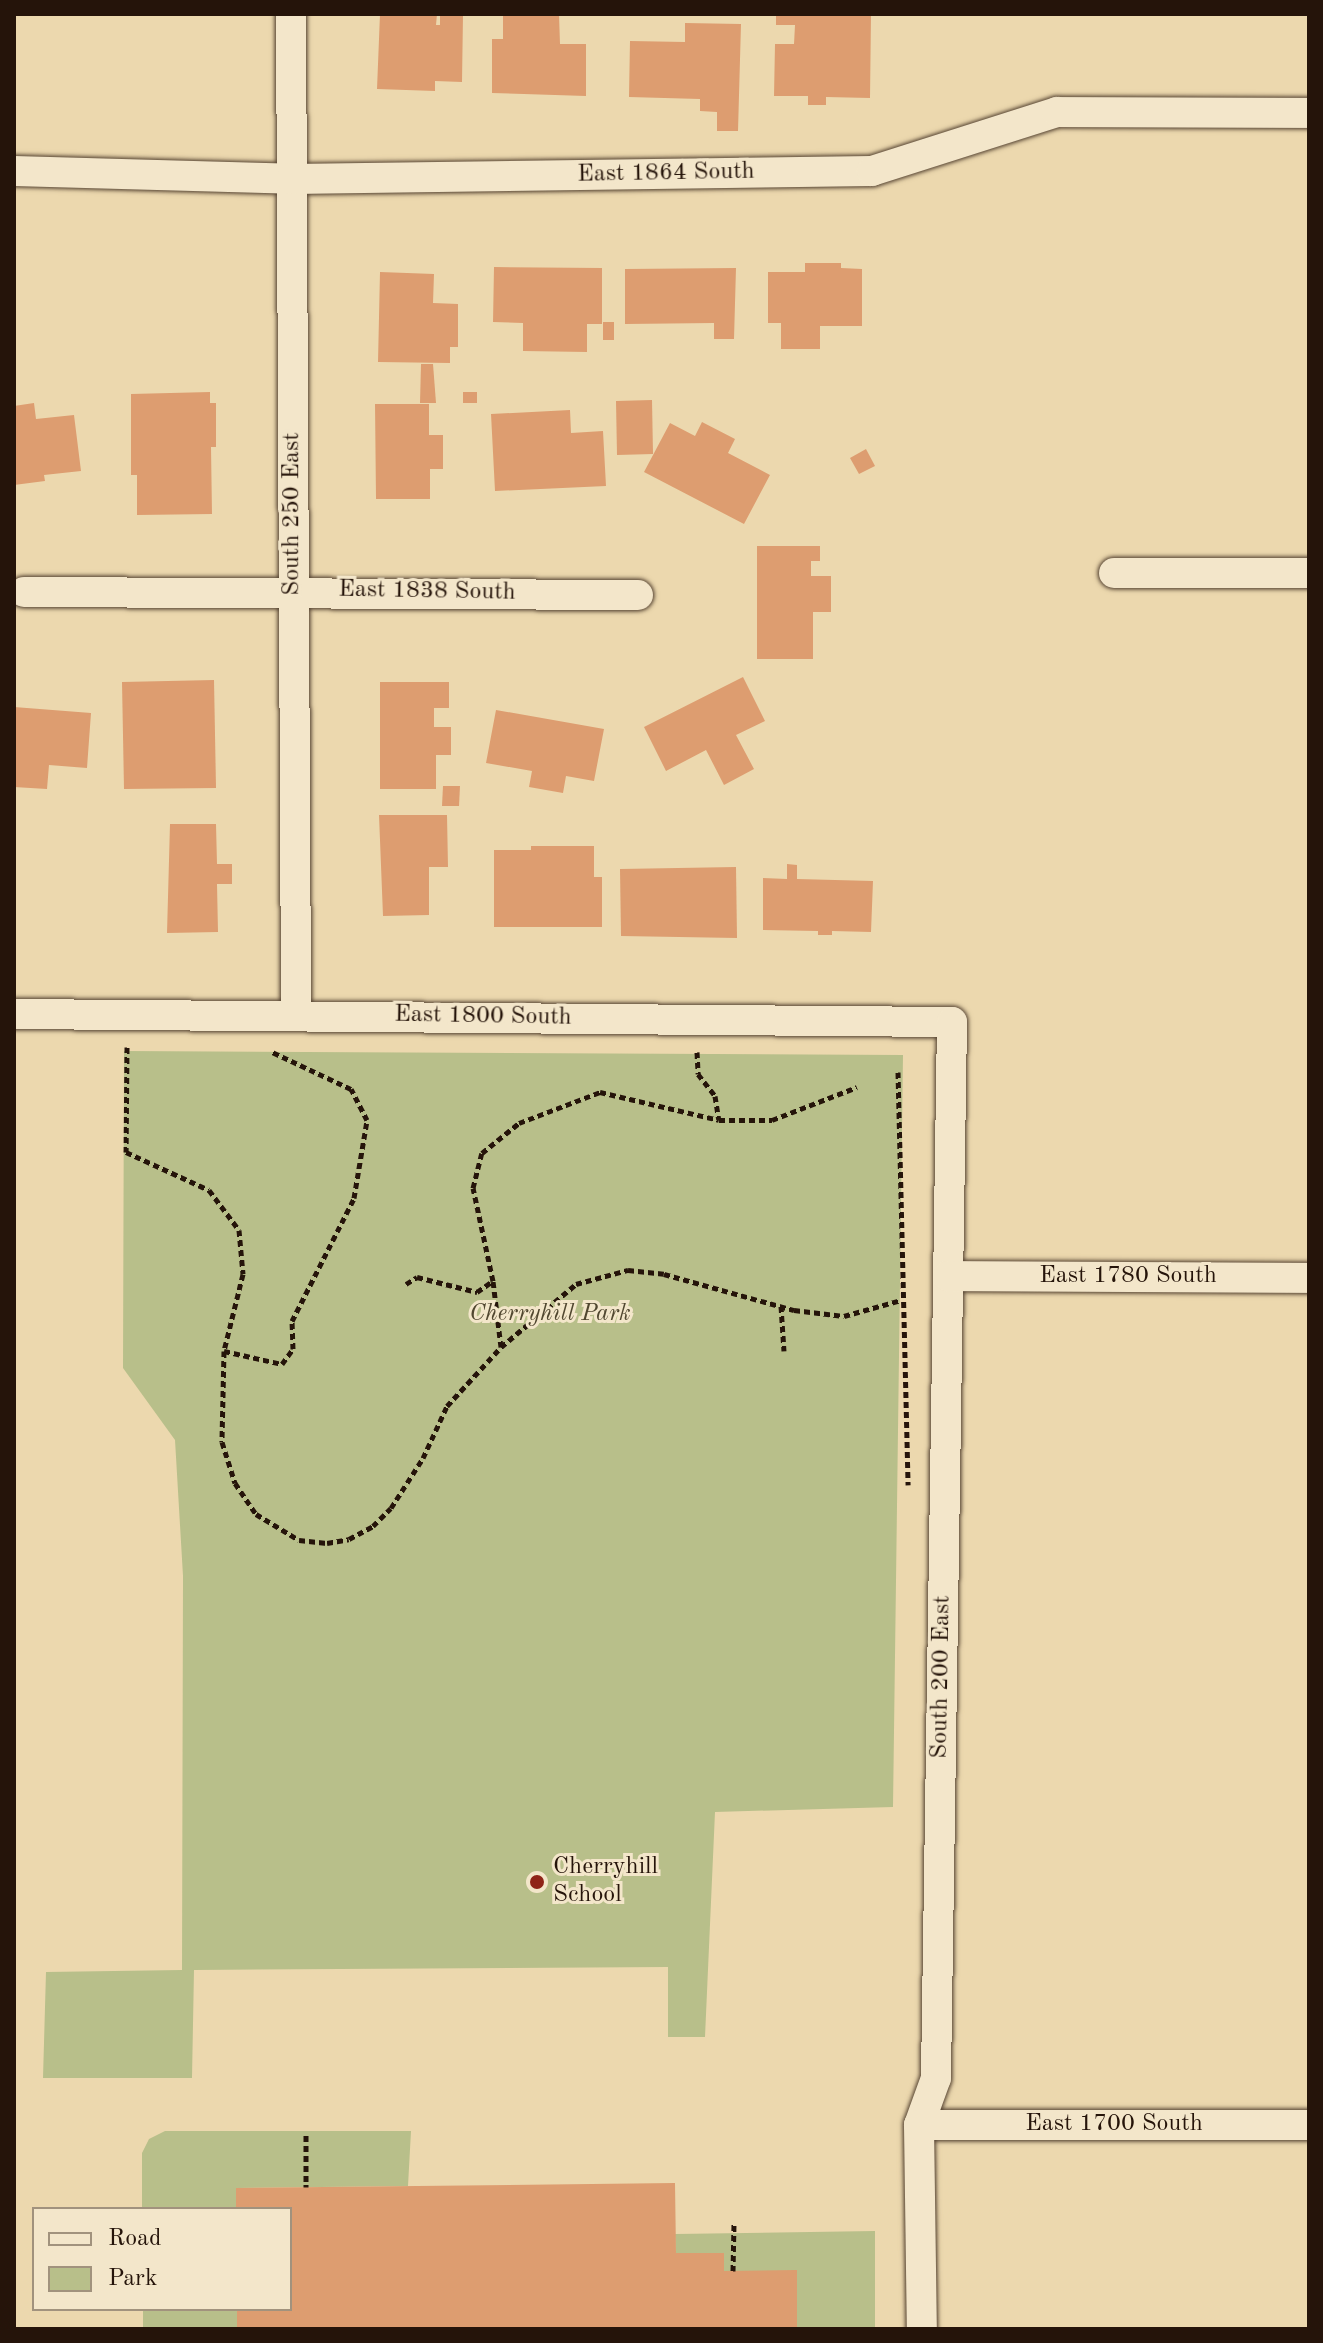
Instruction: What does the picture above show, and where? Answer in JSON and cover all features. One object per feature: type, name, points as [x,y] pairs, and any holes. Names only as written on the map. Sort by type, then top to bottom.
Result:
[{"type":"street","name":"South 250 East","points":[[291,14],[296,1014]]},
{"type":"street","name":"East 1864 South","points":[[14,171],[292,179],[872,171],[1057,112],[1309,113]]},
{"type":"street","points":[[1114,573],[1309,573]]},
{"type":"street","name":"East 1838 South","points":[[24,592],[638,595]]},
{"type":"street","name":"East 1800 South","points":[[14,1014],[296,1014],[952,1022]]},
{"type":"street","name":"South 200 East","points":[[922,2329],[919,2125],[936,2078],[952,1022]]},
{"type":"street","name":"East 1780 South","points":[[948,1276],[1309,1278]]},
{"type":"street","name":"East 1700 South","points":[[919,2125],[1309,2125]]},
{"type":"path","points":[[127,1044],[126,1152],[209,1190],[239,1230],[243,1274],[224,1351],[222,1442],[235,1483],[256,1514],[299,1540],[327,1543],[349,1539],[373,1526],[391,1508],[423,1458],[447,1406],[501,1347],[576,1284],[628,1270],[664,1274],[781,1306],[844,1316],[901,1300]]},
{"type":"path","points":[[224,1351],[282,1364],[293,1349],[292,1321],[354,1198],[367,1120],[351,1089],[272,1052],[267,1045]]},
{"type":"path","points":[[697,1050],[698,1074],[715,1096],[719,1120]]},
{"type":"path","points":[[898,1072],[901,1300],[908,1485]]},
{"type":"path","points":[[501,1347],[493,1281],[473,1188],[482,1153],[519,1123],[600,1092],[719,1120],[772,1120],[857,1087]]},
{"type":"path","points":[[406,1284],[417,1277],[477,1292],[493,1281]]},
{"type":"path","points":[[781,1306],[784,1351]]},
{"type":"path","points":[[306,2135],[306,2187]]},
{"type":"path","points":[[733,2271],[734,2224]]},
{"type":"green space","name":"Cherryhill Park","points":[[124,1051],[903,1055],[893,1807],[715,1812],[705,2037],[668,2037],[668,1967],[194,1970],[192,2078],[43,2078],[46,1972],[182,1970],[183,1576],[175,1440],[123,1368]]},
{"type":"green space","points":[[165,2131],[411,2131],[408,2186],[237,2188],[236,2207],[142,2207],[142,2153],[149,2139]]},
{"type":"green space","points":[[875,2231],[875,2329],[797,2329],[796,2271],[724,2271],[724,2253],[676,2253],[675,2234]]},
{"type":"green space","points":[[143,2311],[237,2311],[237,2329],[143,2329]]},
{"type":"building","points":[[380,14],[437,14],[436,25],[440,25],[440,14],[463,15],[462,82],[435,81],[435,91],[377,89]]},
{"type":"building","points":[[503,14],[559,14],[560,44],[586,44],[586,96],[492,93],[492,39],[503,39]]},
{"type":"building","points":[[776,14],[871,14],[870,98],[826,97],[826,105],[808,105],[808,96],[774,96],[775,44],[794,44],[795,25],[776,25]]},
{"type":"building","points":[[685,23],[741,24],[738,131],[717,131],[717,112],[700,111],[700,99],[629,97],[630,41],[685,42]]},
{"type":"building","points":[[805,263],[841,263],[841,268],[862,269],[862,326],[820,326],[820,349],[781,349],[781,323],[768,323],[768,272],[805,272]]},
{"type":"building","points":[[494,267],[602,268],[602,324],[587,324],[587,352],[523,351],[523,323],[493,322]]},
{"type":"building","points":[[736,268],[734,339],[714,339],[714,323],[625,324],[625,269]]},
{"type":"building","points":[[380,272],[434,274],[433,303],[458,304],[458,347],[450,347],[450,363],[378,362]]},
{"type":"building","points":[[603,322],[614,322],[614,340],[603,340]]},
{"type":"building","points":[[421,364],[433,364],[436,403],[420,403]]},
{"type":"building","points":[[210,392],[210,403],[216,403],[216,447],[211,447],[212,514],[137,515],[137,475],[131,475],[131,394]]},
{"type":"building","points":[[463,392],[477,392],[477,403],[463,403]]},
{"type":"building","points":[[652,400],[653,454],[617,455],[616,401]]},
{"type":"building","points":[[34,403],[36,419],[74,415],[81,471],[44,475],[45,481],[14,485],[14,406]]},
{"type":"building","points":[[375,404],[429,404],[429,435],[443,435],[443,469],[430,469],[430,499],[376,499]]},
{"type":"building","points":[[570,410],[571,433],[603,431],[606,486],[495,491],[491,414]]},
{"type":"building","points":[[702,422],[735,439],[728,453],[770,475],[744,524],[644,472],[670,423],[695,436]]},
{"type":"building","points":[[866,449],[875,466],[859,474],[850,458]]},
{"type":"building","points":[[757,546],[820,546],[820,561],[811,561],[811,576],[831,576],[831,612],[813,612],[813,659],[757,659]]},
{"type":"building","points":[[743,677],[765,721],[736,735],[754,769],[724,785],[706,750],[666,771],[644,727]]},
{"type":"building","points":[[214,680],[216,788],[124,789],[122,682]]},
{"type":"building","points":[[380,682],[449,682],[449,708],[434,708],[434,727],[451,727],[451,755],[436,755],[436,789],[380,789]]},
{"type":"building","points":[[14,707],[91,713],[87,768],[49,765],[47,789],[14,787]]},
{"type":"building","points":[[496,710],[604,729],[594,781],[566,776],[563,793],[529,787],[532,771],[486,763]]},
{"type":"building","points":[[443,786],[460,786],[459,806],[442,806]]},
{"type":"building","points":[[379,815],[447,815],[448,867],[429,867],[429,915],[383,916]]},
{"type":"building","points":[[170,824],[216,824],[217,864],[232,864],[232,884],[217,884],[218,932],[167,933]]},
{"type":"building","points":[[531,846],[594,846],[594,877],[602,877],[602,927],[494,927],[494,850],[531,850]]},
{"type":"building","points":[[787,864],[797,865],[797,879],[873,881],[871,932],[832,931],[832,935],[818,935],[818,931],[763,930],[763,878],[787,879]]},
{"type":"building","points":[[736,867],[737,938],[621,936],[620,869]]},
{"type":"building","points":[[675,2183],[676,2253],[724,2253],[724,2271],[797,2270],[797,2329],[237,2329],[237,2311],[292,2311],[292,2207],[236,2207],[236,2188]]},
{"type":"place","name":"Cherryhill School","points":[[537,1882]]}]
